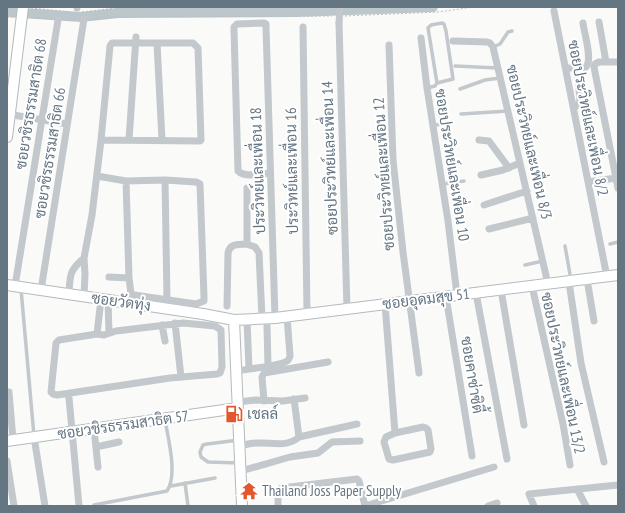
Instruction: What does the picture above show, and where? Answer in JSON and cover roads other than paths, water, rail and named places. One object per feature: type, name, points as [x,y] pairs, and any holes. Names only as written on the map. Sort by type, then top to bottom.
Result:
[{"type":"street","name":"ซอยประวิทย์และเพื่อน 14","points":[[340,7],[339,20],[347,309]]},
{"type":"street","name":"ซอยประวิทย์และเพื่อน 8/2","points":[[554,10],[607,277]]},
{"type":"street","points":[[7,137],[22,12]]},
{"type":"street","name":"ซอยวชิรธรรมสาธิต 66","points":[[41,290],[84,19]]},
{"type":"street","name":"ซอยวชิรธรรมสาธิต 68","points":[[14,286],[58,20]]},
{"type":"street","points":[[599,22],[606,62]]},
{"type":"street","points":[[577,72],[586,67],[588,62],[588,54],[582,23]]},
{"type":"street","name":"ประวิทย์และเพื่อน 18","points":[[270,173],[245,175],[238,171],[234,27],[237,24],[266,24],[275,318]]},
{"type":"street","name":"ประวิทย์และเพื่อน 16","points":[[302,27],[307,314]]},
{"type":"street","name":"ซอยประวิทย์และเพื่อน 10","points":[[421,38],[427,88],[448,221],[457,295]]},
{"type":"street","points":[[129,140],[136,40]]},
{"type":"street","points":[[84,296],[84,258],[97,176],[110,46],[112,43],[136,40],[157,43],[196,44],[198,48],[202,137],[200,141],[101,140]]},
{"type":"street","name":"ซอยประวิทย์และเพื่อน 8/3","points":[[452,41],[487,42],[493,47],[548,284]]},
{"type":"street","points":[[157,43],[162,140]]},
{"type":"street","name":"ซอยประวิทย์และเพื่อน 12","points":[[389,45],[394,160],[403,252],[419,374]]},
{"type":"street","points":[[618,62],[599,62],[595,64],[594,70],[618,188]]},
{"type":"street","points":[[566,68],[575,68],[577,72],[580,102],[574,108]]},
{"type":"street","points":[[9,114],[67,124]]},
{"type":"street","points":[[479,140],[489,141],[508,168]]},
{"type":"street","points":[[481,175],[503,170],[520,163]]},
{"type":"street","points":[[97,176],[126,181],[165,180],[196,182],[200,184],[204,301],[196,304],[132,295],[130,292],[126,181]]},
{"type":"street","points":[[588,182],[616,178]]},
{"type":"street","points":[[165,180],[167,300]]},
{"type":"street","points":[[247,188],[247,244]]},
{"type":"street","points":[[484,204],[499,201],[527,191]]},
{"type":"street","points":[[489,229],[533,218]]},
{"type":"street","points":[[227,306],[229,248],[232,245],[247,244],[255,247],[259,253],[268,366]]},
{"type":"street","points":[[69,294],[72,269],[84,258]]},
{"type":"street","name":"ซอยอุดมสุข 51","points":[[234,320],[247,319],[264,322],[275,318],[288,316],[618,275]]},
{"type":"street","points":[[109,277],[129,278]]},
{"type":"street","points":[[587,280],[594,321]]},
{"type":"street","points":[[570,282],[581,363],[604,462]]},
{"type":"street","name":"ซอยวัดทุ่ง","points":[[14,286],[234,320]]},
{"type":"street","name":"ซอยประวิทย์และเพื่อน 13/2","points":[[532,286],[563,424],[570,465]]},
{"type":"street","points":[[501,290],[524,425]]},
{"type":"street","points":[[476,293],[507,459]]},
{"type":"street","name":"ซอยคาซ่าซิตี้","points":[[446,297],[472,456]]},
{"type":"street","points":[[104,299],[109,333]]},
{"type":"street","points":[[97,334],[104,299]]},
{"type":"street","points":[[385,304],[395,433]]},
{"type":"street","points":[[237,371],[268,366],[286,362],[288,360],[290,356],[288,316]]},
{"type":"street","points":[[247,319],[249,369]]},
{"type":"street","points":[[234,320],[242,506]]},
{"type":"street","points":[[175,323],[181,377]]},
{"type":"street","points":[[183,323],[216,326],[221,330],[222,367],[220,373],[181,377],[57,395],[51,392],[58,341],[61,339],[97,334],[104,335],[116,331],[162,324],[183,323]]},
{"type":"street","points":[[162,324],[165,341]]},
{"type":"street","points":[[264,401],[262,377],[264,374],[328,362]]},
{"type":"street","points":[[9,392],[10,441]]},
{"type":"street","points":[[69,398],[79,506]]},
{"type":"street","points":[[238,405],[264,401],[283,401],[306,398]]},
{"type":"street","points":[[294,399],[299,437]]},
{"type":"street","name":"ซอยวชิรธรรมสาธิต 57","points":[[10,441],[164,419],[238,405]]},
{"type":"street","points":[[240,442],[282,444],[294,442],[299,437],[357,424]]},
{"type":"street","points":[[423,427],[426,428],[428,430],[431,451],[428,453],[390,460],[388,458],[384,440],[387,436],[395,433],[423,427]]},
{"type":"street","points":[[94,429],[98,467]]},
{"type":"street","points":[[34,437],[45,506]]},
{"type":"street","points":[[241,467],[318,453],[332,442],[360,441]]},
{"type":"street","points":[[96,446],[119,442]]},
{"type":"street","points":[[7,461],[14,506]]},
{"type":"street","points":[[278,506],[278,492],[281,488],[357,479],[359,481],[365,506],[494,467]]},
{"type":"street","points":[[534,506],[529,494],[618,485]]},
{"type":"street","points":[[577,489],[586,506]]},
{"type":"street","points":[[488,506],[497,503]]},
{"type":"lane","points":[[427,88],[435,86],[437,83],[452,80],[453,78],[444,24],[442,23],[431,25],[428,28],[437,83]]},
{"type":"lane","points":[[493,47],[500,44],[508,32],[512,31]]},
{"type":"lane","points":[[455,66],[498,68]]},
{"type":"lane","points":[[460,89],[485,80],[500,78]]},
{"type":"lane","points":[[433,126],[440,124],[441,120],[438,96]]},
{"type":"lane","points":[[461,114],[508,111]]},
{"type":"lane","points":[[442,184],[464,181]]},
{"type":"lane","points":[[610,244],[618,242]]},
{"type":"lane","points":[[565,246],[570,282]]},
{"type":"lane","points":[[525,265],[543,261]]},
{"type":"lane","points":[[14,286],[34,437]]},
{"type":"lane","points":[[94,505],[167,491],[171,486],[172,463],[164,419]]},
{"type":"lane","points":[[240,442],[203,445],[200,452],[200,457],[208,462],[241,467]]},
{"type":"lane","points":[[171,486],[215,478]]},
{"type":"lane","points":[[185,483],[188,506]]},
{"type":"waterway","points":[[7,12],[81,17],[118,13],[296,12],[433,7]]},
{"type":"place","name":"เชลล์","points":[[234,414]]},
{"type":"place","name":"Thailand Joss Paper Supply","points":[[249,491]]}]
